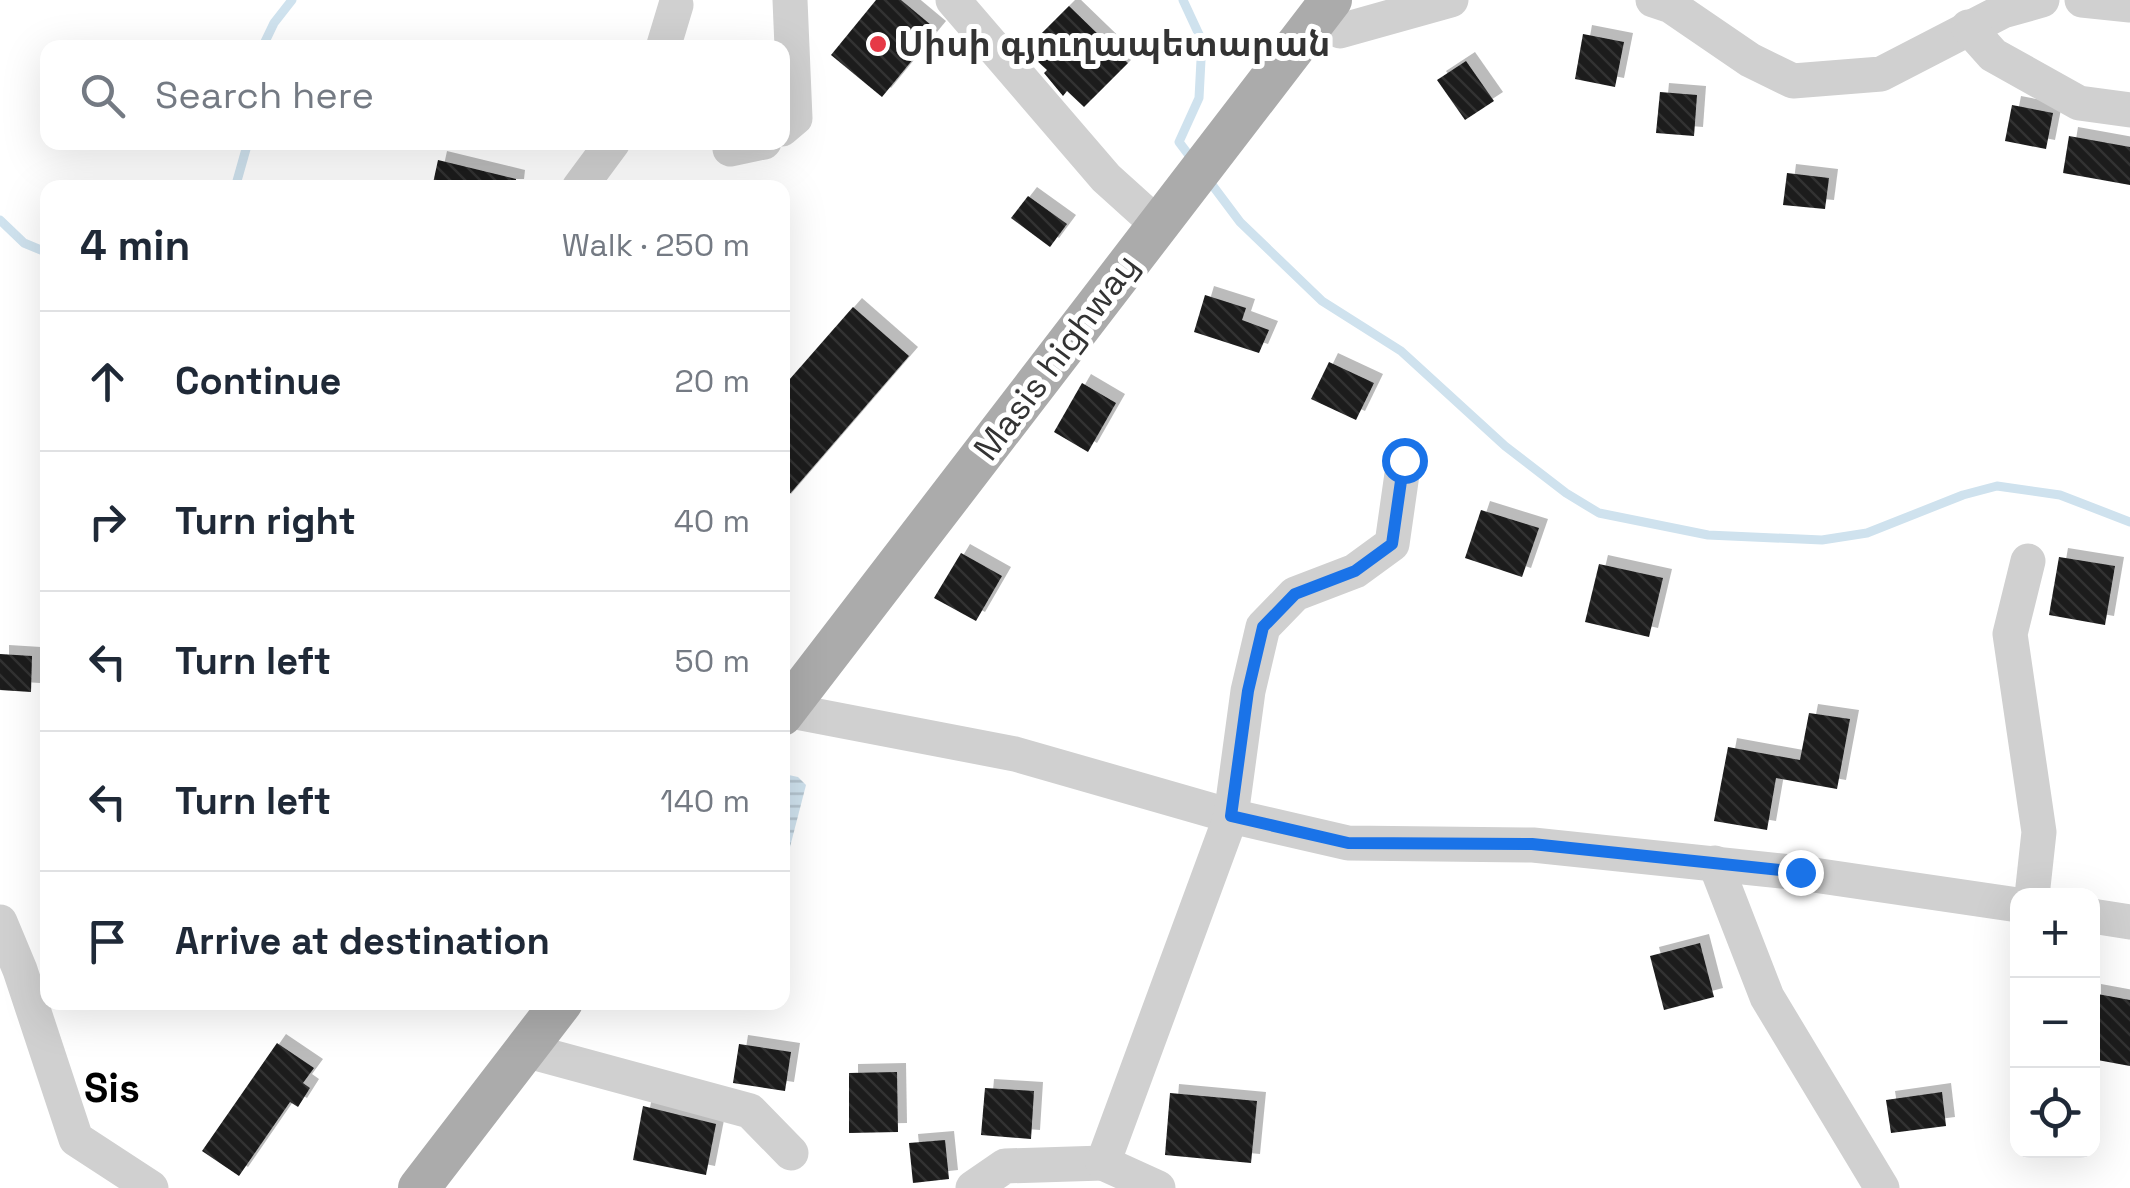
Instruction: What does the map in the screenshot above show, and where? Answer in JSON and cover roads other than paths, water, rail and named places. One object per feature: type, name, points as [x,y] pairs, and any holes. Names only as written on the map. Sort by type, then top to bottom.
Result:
[{"type":"main road","name":"Masis highway","points":[[790,702],[1316,21]]},
{"type":"main road","points":[[419,1188],[556,1010]]},
{"type":"street","points":[[790,0],[796,118],[790,123]]},
{"type":"street","points":[[954,0],[1106,178],[1157,224]]},
{"type":"street","points":[[1316,21],[1340,31],[1451,0]]},
{"type":"street","points":[[1653,0],[1671,6],[1750,60],[1793,81],[1882,74],[2002,10],[2042,0]]},
{"type":"street","points":[[2082,0],[2130,5]]},
{"type":"street","points":[[666,40],[676,4]]},
{"type":"street","points":[[1968,27],[1993,55],[2079,103],[2130,110]]},
{"type":"street","points":[[586,180],[608,150]]},
{"type":"street","points":[[1103,1163],[1231,816],[1248,691],[1263,627],[1295,594],[1355,571],[1392,544],[1404,460]]},
{"type":"street","points":[[2028,561],[2010,634],[2039,832],[2033,888]]},
{"type":"street","points":[[790,711],[1015,754],[1231,816],[1348,843],[1532,844],[1715,863],[2010,904]]},
{"type":"street","points":[[1715,863],[1767,997],[1882,1188]]},
{"type":"street","points":[[2100,917],[2130,922]]},
{"type":"street","points":[[0,922],[22,970],[76,1139],[151,1188]]},
{"type":"street","points":[[525,1050],[750,1111],[791,1153]]},
{"type":"street","points":[[973,1188],[1005,1166],[1103,1163],[1158,1188]]},
{"type":"water","points":[[790,775],[806,785],[790,847]]},
{"type":"waterway","points":[[266,40],[292,0]]},
{"type":"waterway","points":[[1183,0],[1202,41],[1199,98],[1179,142],[1194,162]]},
{"type":"waterway","points":[[237,180],[246,150]]},
{"type":"waterway","points":[[1207,178],[1240,222],[1322,301],[1401,351],[1505,446],[1599,513],[1708,535],[1822,540],[1867,533],[1963,495],[1997,486],[2060,495],[2130,522]]},
{"type":"waterway","points":[[0,220],[24,243],[40,250]]},
{"type":"place","name":"Սիսի գյուղապետարան","points":[[878,44]]},
{"type":"district","name":"Sis","points":[[112,1088]]}]
